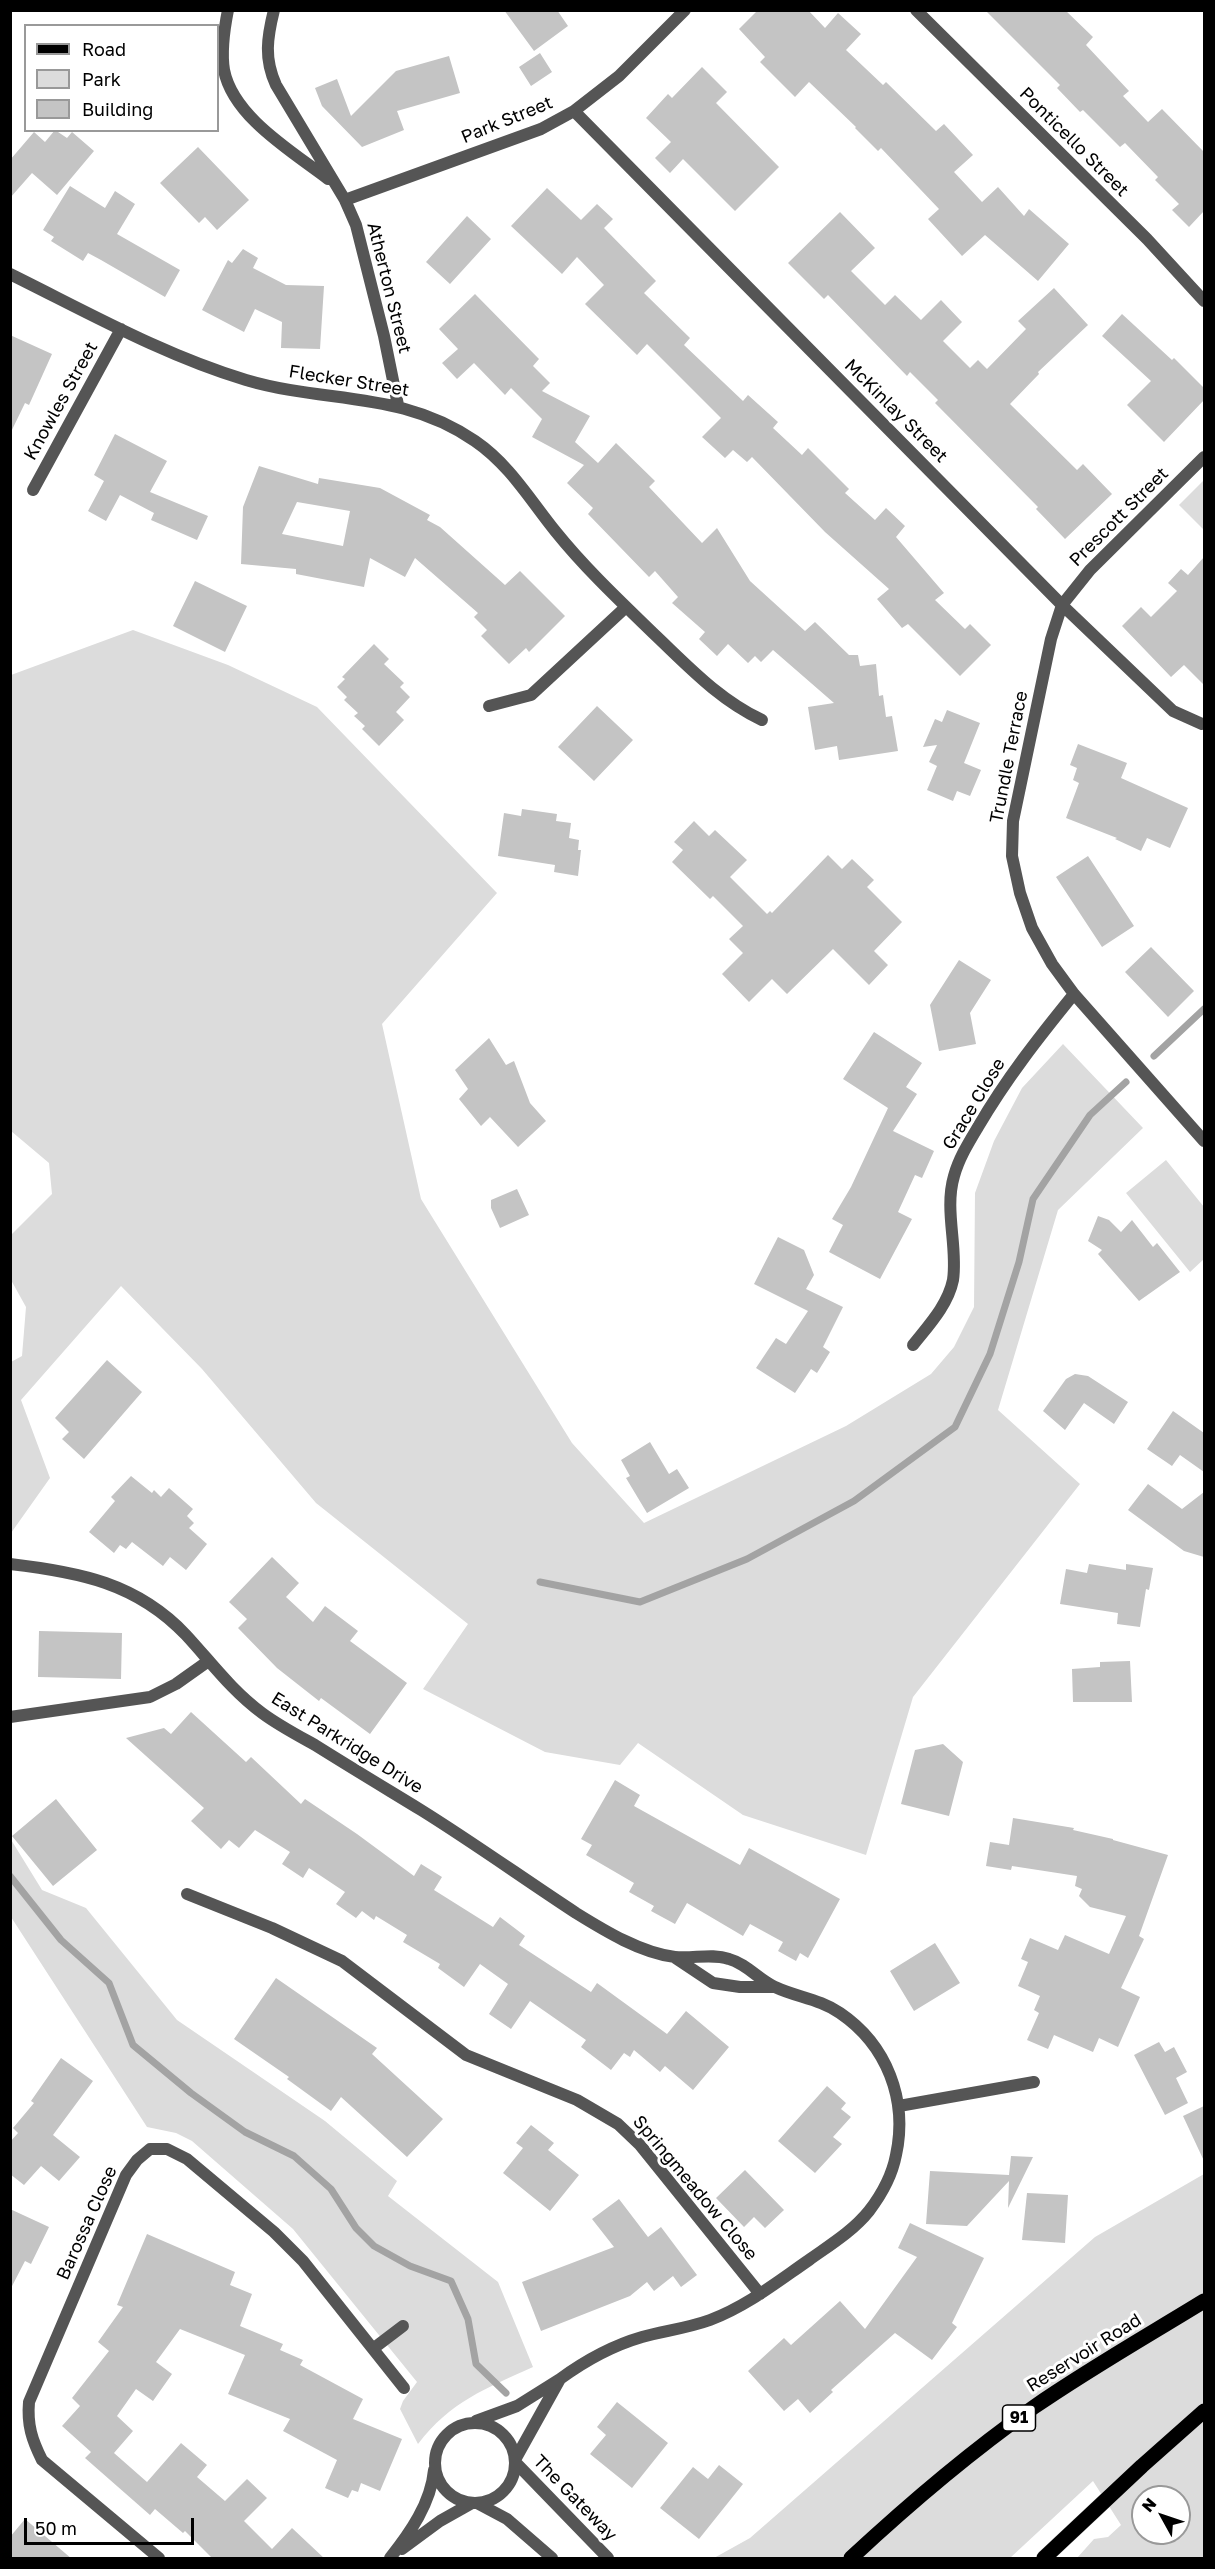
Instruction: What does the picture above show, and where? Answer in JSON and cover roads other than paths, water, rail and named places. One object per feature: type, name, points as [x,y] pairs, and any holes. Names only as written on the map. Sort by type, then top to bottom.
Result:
[{"type":"main road","name":"Reservoir Road","points":[[851,2559],[927,2490],[1034,2407],[1108,2358],[1204,2301]]},
{"type":"main road","points":[[1044,2559],[1094,2510],[1204,2411]]},
{"type":"street","name":"Atherton Street","points":[[228,10],[223,43],[224,71],[236,100],[258,125],[333,183]]},
{"type":"street","name":"Atherton Street","points":[[274,10],[266,53],[269,69],[333,183],[345,200],[356,225],[365,254],[398,405]]},
{"type":"street","name":"Park Street","points":[[345,200],[541,129],[574,111],[627,68],[685,10]]},
{"type":"street","name":"Ponticello Street","points":[[916,10],[1147,239],[1204,301]]},
{"type":"street","name":"McKinlay Street","points":[[574,111],[1062,605],[1173,711],[1202,724]]},
{"type":"street","name":"Flecker Street","points":[[10,274],[121,329],[210,369],[286,390],[398,405],[442,420],[484,448],[525,489],[555,531],[626,607],[714,692],[740,710],[762,720]]},
{"type":"street","name":"Knowles Street","points":[[33,490],[121,329]]},
{"type":"street","name":"Prescott Street","points":[[1062,605],[1089,570],[1204,457]]},
{"type":"street","name":"Trundle Terrace","points":[[1062,605],[1051,639],[1016,810],[1012,856],[1020,893],[1032,928],[1052,964],[1074,994],[1204,1141]]},
{"type":"street","points":[[489,706],[531,695],[626,607]]},
{"type":"street","name":"Grace Close","points":[[913,1346],[939,1312],[949,1294],[953,1279],[951,1192],[954,1175],[963,1153],[1006,1081],[1074,994]]},
{"type":"street","name":"East Parkridge Drive","points":[[10,1564],[61,1570],[100,1580],[131,1593],[157,1608],[186,1635],[234,1691],[264,1714],[466,1838],[578,1914],[635,1945],[674,1957],[713,1983],[740,1987],[774,1987]]},
{"type":"street","points":[[10,1717],[150,1697],[176,1684],[207,1662]]},
{"type":"street","name":"Springmeadow Close","points":[[187,1894],[272,1928],[342,1961],[466,2055],[577,2100],[618,2124],[640,2145],[760,2294]]},
{"type":"street","name":"East Parkridge Drive","points":[[475,2422],[517,2406],[597,2354],[617,2345],[708,2320],[738,2308],[847,2233],[867,2214],[881,2194],[892,2170],[897,2151],[899,2106],[895,2086],[875,2046],[858,2027],[838,2011],[815,2000],[774,1987],[731,1959],[717,1956],[674,1957]]},
{"type":"street","points":[[899,2106],[1034,2082]]},
{"type":"street","name":"Barossa Close","points":[[159,2559],[42,2460],[27,2422],[29,2402],[126,2175],[137,2160],[150,2149],[167,2149],[188,2159],[274,2232],[303,2262],[404,2388]]},
{"type":"street","points":[[374,2348],[403,2326]]},
{"type":"street","name":"East Parkridge Drive","points":[[516,2460],[560,2379]]},
{"type":"street","points":[[487,2423],[507,2436],[513,2446],[516,2460],[509,2486],[489,2501],[475,2503],[440,2521],[390,2558],[417,2520],[433,2486],[437,2449],[452,2429],[463,2424],[487,2423]]},
{"type":"street","name":"The Gateway","points":[[516,2460],[609,2559]]},
{"type":"street","points":[[435,2462],[436,2474],[441,2485],[460,2500],[475,2503],[507,2519],[552,2559]]},
{"type":"waterway","points":[[1154,1056],[1204,1009]]},
{"type":"waterway","points":[[540,1582],[640,1602],[747,1559],[854,1501],[955,1427],[990,1354],[1019,1262],[1033,1199],[1090,1115],[1126,1082]]},
{"type":"waterway","points":[[10,1876],[61,1940],[109,1983],[133,2045],[191,2093],[245,2132],[294,2156],[331,2189],[356,2228],[374,2246],[410,2266],[451,2281],[468,2319],[476,2364],[506,2393]]}]
